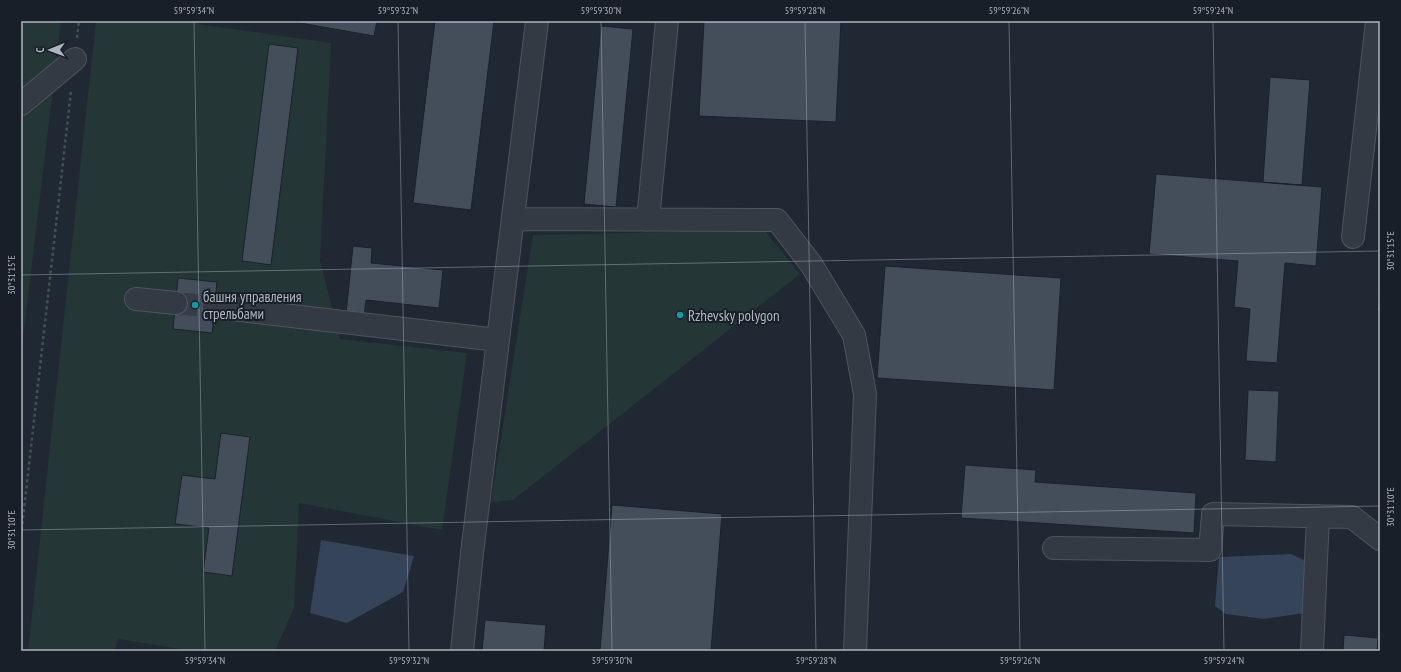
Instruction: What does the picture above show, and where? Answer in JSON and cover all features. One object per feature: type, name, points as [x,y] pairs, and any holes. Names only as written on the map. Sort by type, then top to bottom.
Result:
[{"type":"lane","points":[[462,651],[472,553],[538,21]]},
{"type":"lane","points":[[648,220],[667,21]]},
{"type":"lane","points":[[1353,237],[1377,21]]},
{"type":"lane","points":[[21,104],[75,59]]},
{"type":"lane","points":[[513,219],[777,220],[811,264],[854,335],[865,394],[855,651]]},
{"type":"lane","points":[[136,299],[176,303]]},
{"type":"lane","points":[[214,307],[498,340]]},
{"type":"lane","points":[[1054,548],[1210,550],[1213,514],[1352,517],[1380,539]]},
{"type":"lane","points":[[1312,651],[1318,516]]},
{"type":"path","points":[[21,536],[79,21]]},
{"type":"shaded area","points":[[21,21],[61,21],[21,356]]},
{"type":"shaded area","points":[[96,21],[197,21],[197,24],[331,43],[320,261],[340,339],[467,353],[442,530],[299,503],[294,608],[275,651],[192,651],[119,639],[114,651],[28,651]]},
{"type":"shaded area","points":[[764,230],[800,274],[513,500],[491,502],[533,235]]},
{"type":"water","points":[[321,540],[414,556],[403,592],[347,623],[310,613]]},
{"type":"water","points":[[1291,554],[1306,561],[1305,613],[1264,619],[1226,614],[1215,606],[1219,557]]},
{"type":"building","points":[[289,21],[377,21],[374,36]]},
{"type":"building","points":[[435,21],[494,21],[471,210],[413,203]]},
{"type":"building","points":[[704,21],[841,21],[836,122],[699,116]]},
{"type":"building","points":[[601,26],[633,29],[616,207],[584,204]]},
{"type":"building","points":[[269,44],[298,48],[271,265],[242,261]]},
{"type":"building","points":[[1270,77],[1310,80],[1302,185],[1263,182]]},
{"type":"building","points":[[1156,174],[1322,187],[1316,266],[1285,263],[1277,363],[1246,361],[1250,309],[1234,307],[1238,261],[1149,254]]},
{"type":"building","points":[[353,246],[372,248],[371,263],[443,270],[439,308],[366,300],[364,316],[346,314]]},
{"type":"building","points":[[885,266],[1061,278],[1054,390],[877,378]]},
{"type":"building","name":"башня управления стрельбами","points":[[178,278],[217,282],[212,333],[173,329]]},
{"type":"building","points":[[1380,287],[1380,311],[1377,311]]},
{"type":"building","points":[[1248,390],[1279,391],[1276,462],[1245,460]]},
{"type":"building","points":[[221,433],[250,437],[232,576],[203,572],[209,528],[175,524],[182,475],[215,479]]},
{"type":"building","points":[[965,465],[1036,470],[1035,482],[1196,493],[1194,533],[961,518]]},
{"type":"building","points":[[612,505],[722,514],[711,651],[600,651]]},
{"type":"building","points":[[485,620],[546,625],[544,651],[482,651]]},
{"type":"building","points":[[1344,635],[1378,638],[1377,651],[1343,651]]},
{"type":"tunnel","points":[[176,303],[214,307]]},
{"type":"place","name":"башня управления стрельбами","points":[[195,305]]},
{"type":"place","name":"Rzhevsky polygon","points":[[680,315]]}]
